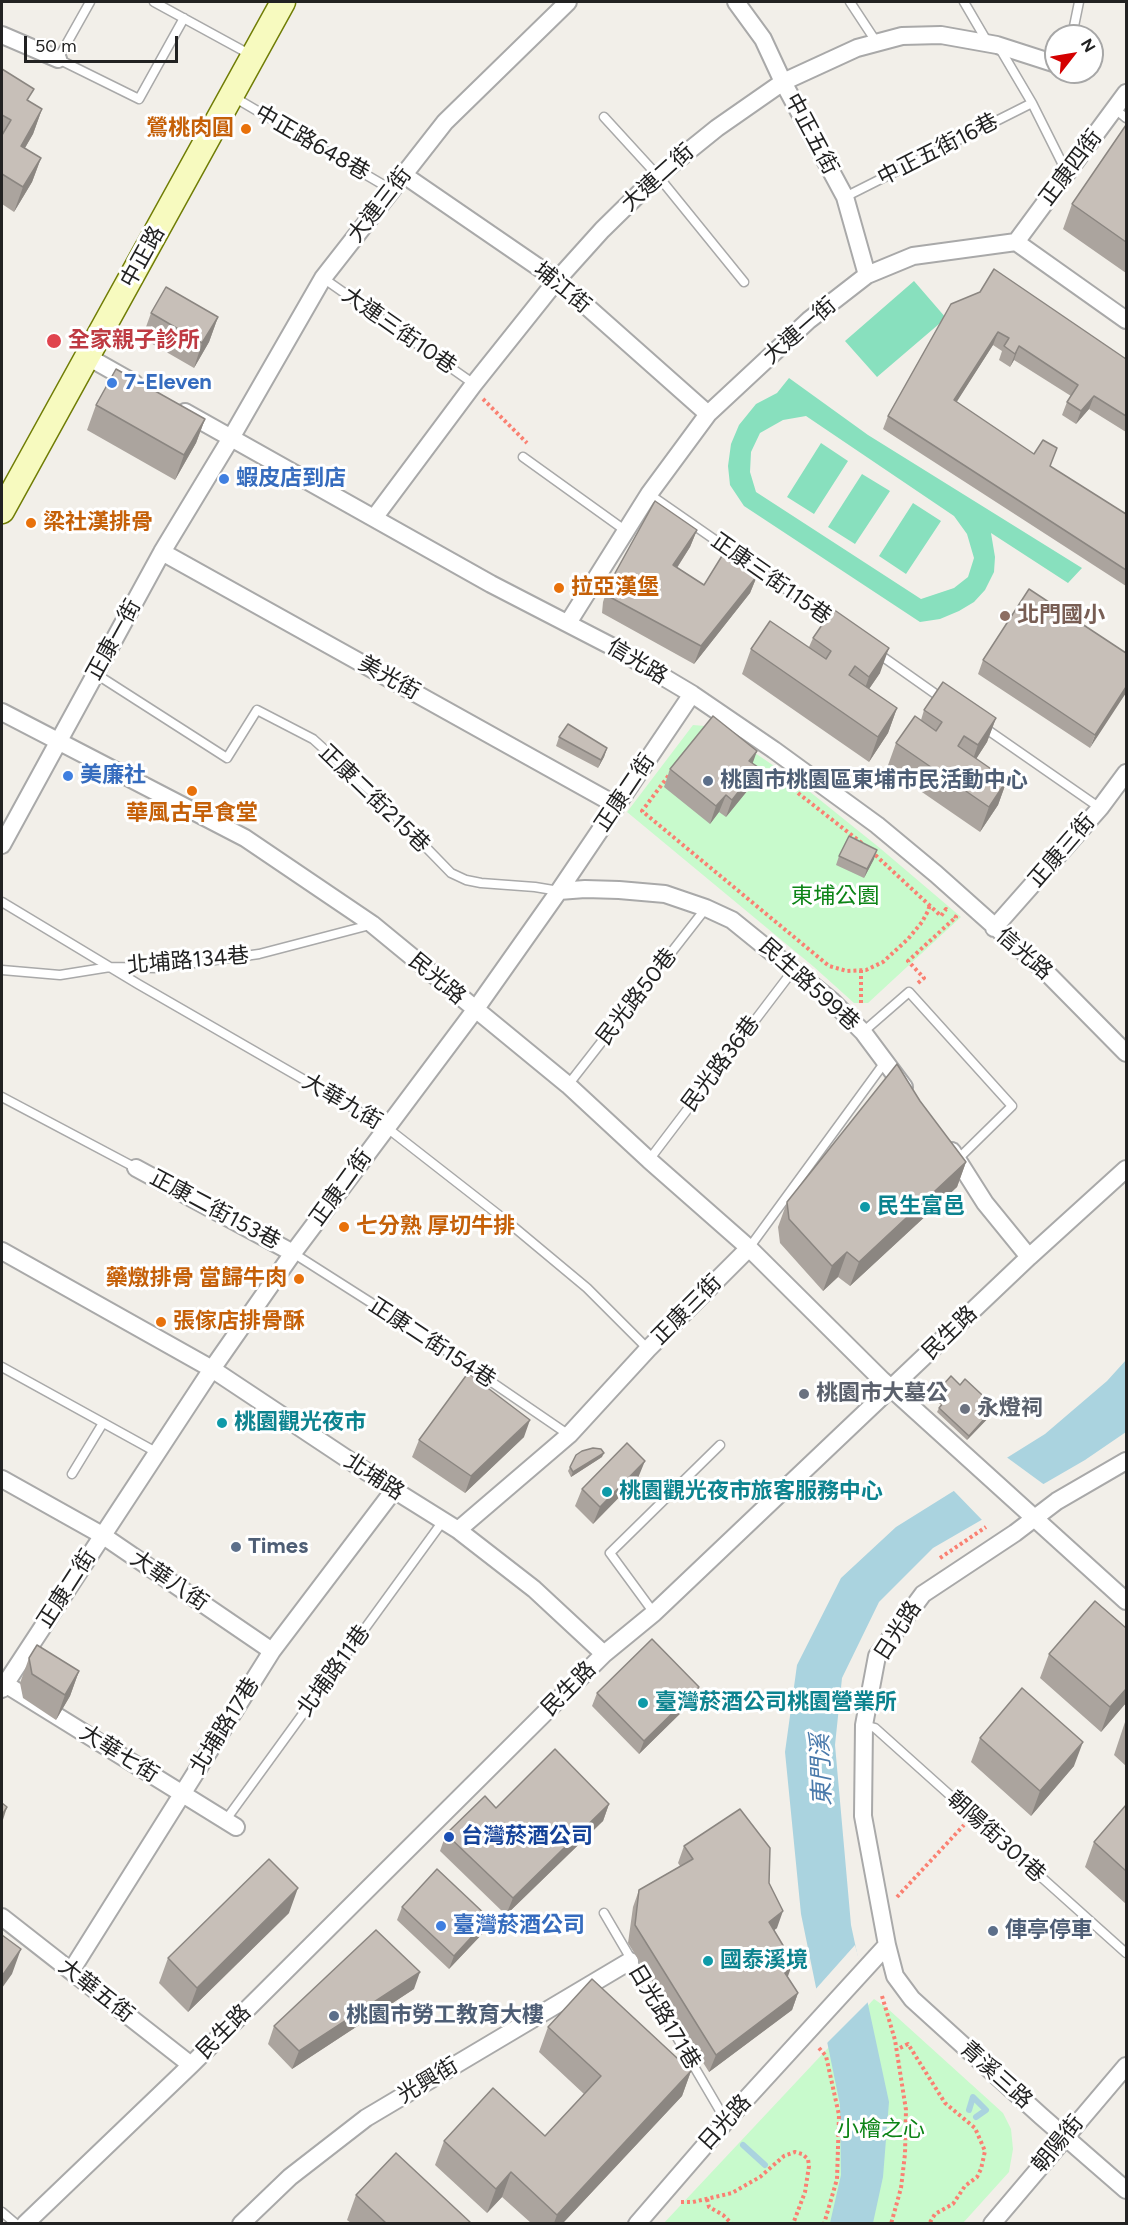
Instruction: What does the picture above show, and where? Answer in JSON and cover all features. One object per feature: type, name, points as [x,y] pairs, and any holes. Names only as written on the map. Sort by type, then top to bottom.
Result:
[{"type":"street","name":"中正路","points":[[2,511],[284,2]]},
{"type":"street","name":"大連三街","points":[[231,438],[323,278],[445,122],[568,2]]},
{"type":"street","name":"中正五街","points":[[736,2],[763,39],[783,82],[845,197],[867,275]]},
{"type":"street","points":[[2,35],[58,59]]},
{"type":"street","name":"大連二街","points":[[374,518],[473,385],[557,280],[602,230],[658,176],[717,128],[783,82],[857,48],[902,36],[941,35],[993,44],[1044,60]]},
{"type":"street","name":"正康四街","points":[[1016,242],[1068,174],[1121,113],[1126,93]]},
{"type":"street","name":"埔江街","points":[[404,175],[557,280],[708,414]]},
{"type":"street","points":[[1016,242],[1126,320]]},
{"type":"street","name":"大連一街","points":[[568,622],[649,494],[708,414],[809,320],[867,275],[913,256],[1016,242]]},
{"type":"street","points":[[88,357],[149,392]]},
{"type":"street","name":"信光路","points":[[169,403],[492,584],[614,647],[692,694],[877,825],[1047,973],[1126,1053]]},
{"type":"street","name":"正康一街","points":[[2,845],[162,552],[231,438]]},
{"type":"street","name":"美光街","points":[[162,552],[616,805]]},
{"type":"street","name":"正康二街","points":[[3,1685],[212,1369],[293,1253],[475,1010],[559,891],[692,694]]},
{"type":"street","name":"民光路","points":[[2,712],[245,838],[372,924],[568,1085],[749,1248],[892,1388]]},
{"type":"street","name":"正康三街","points":[[994,928],[1124,779]]},
{"type":"street","name":"民生路599巷","points":[[559,891],[585,889],[665,894],[732,920],[832,1001],[863,1032],[911,1097]]},
{"type":"street","points":[[944,1142],[958,1159],[985,1203],[1029,1257]]},
{"type":"street","name":"正康二街153巷","points":[[136,1168],[293,1253]]},
{"type":"street","name":"民生路","points":[[25,2223],[191,2065],[604,1654],[654,1613],[1029,1257],[1126,1169]]},
{"type":"street","name":"正康三街","points":[[458,1530],[569,1435],[648,1349],[749,1248]]},
{"type":"street","name":"北埔路","points":[[2,1251],[212,1369],[458,1530],[534,1589],[604,1654]]},
{"type":"street","points":[[892,1388],[1126,1601]]},
{"type":"street","name":"日光路","points":[[637,2223],[726,2121],[887,1945],[863,1816],[864,1725],[877,1656],[923,1594],[1035,1519],[1066,1495],[1126,1461]]},
{"type":"street","name":"大華八街","points":[[2,1479],[102,1535],[272,1651]]},
{"type":"street","name":"北埔路17巷","points":[[71,1971],[272,1651],[394,1490]]},
{"type":"street","name":"大華七街","points":[[3,1685],[231,1824]]},
{"type":"street","name":"大華五街","points":[[2,1917],[191,2065]]},
{"type":"street","name":"青溪三路","points":[[887,1945],[895,1976],[912,1999],[1126,2190]]},
{"type":"street","name":"光興街","points":[[241,2223],[290,2177],[366,2118],[630,1961]]},
{"type":"street","name":"朝陽街","points":[[992,2223],[1126,2066]]},
{"type":"lane","points":[[90,2],[58,59],[139,99],[184,18]]},
{"type":"lane","points":[[154,2],[254,56]]},
{"type":"lane","points":[[850,2],[877,43]]},
{"type":"lane","points":[[964,2],[1032,104],[1068,174]]},
{"type":"lane","points":[[1074,24],[1079,2]]},
{"type":"lane","name":"中正路648巷","points":[[232,96],[392,190]]},
{"type":"lane","name":"中正五街16巷","points":[[845,197],[1032,104]]},
{"type":"lane","points":[[604,117],[658,176],[744,282]]},
{"type":"lane","name":"大連三街10巷","points":[[323,278],[473,385]]},
{"type":"lane","points":[[523,457],[626,531]]},
{"type":"lane","name":"正康三街115巷","points":[[649,494],[845,631]]},
{"type":"lane","points":[[865,644],[953,706]]},
{"type":"lane","name":"正康二街215巷","points":[[96,674],[227,758],[257,710],[313,739],[376,796],[451,873],[481,884],[535,887],[559,891]]},
{"type":"lane","points":[[973,719],[1100,808]]},
{"type":"lane","name":"大華九街","points":[[2,902],[386,1127],[509,1223],[587,1288],[648,1349]]},
{"type":"lane","name":"民光路50巷","points":[[568,1085],[706,908]]},
{"type":"lane","name":"北埔路134巷","points":[[2,970],[60,975],[110,967],[158,968],[259,954],[372,924]]},
{"type":"lane","name":"民光路36巷","points":[[649,1160],[794,969]]},
{"type":"lane","points":[[863,1032],[909,992],[1012,1106],[958,1159]]},
{"type":"lane","name":"正康三街","points":[[749,1248],[885,1062]]},
{"type":"lane","points":[[2,1097],[136,1168]]},
{"type":"lane","name":"正康二街154巷","points":[[293,1253],[439,1346],[569,1435]]},
{"type":"lane","points":[[2,1367],[156,1452]]},
{"type":"lane","points":[[72,1474],[103,1423]]},
{"type":"lane","points":[[654,1613],[610,1553],[720,1445]]},
{"type":"lane","name":"北埔路11巷","points":[[231,1824],[443,1521]]},
{"type":"lane","name":"朝陽街301巷","points":[[864,1725],[875,1728],[1126,1953]]},
{"type":"lane","name":"日光路171巷","points":[[604,1913],[630,1961],[726,2121]]},
{"type":"lane","points":[[2,2212],[16,2223]]},
{"type":"path","points":[[473,385],[527,443]]},
{"type":"path","points":[[676,765],[642,811],[829,966],[847,971],[861,970],[883,962],[922,922],[930,904]]},
{"type":"path","points":[[797,792],[879,857],[941,916],[946,909]]},
{"type":"path","points":[[924,978],[908,961],[956,917]]},
{"type":"path","points":[[861,970],[861,1003]]},
{"type":"path","points":[[897,1897],[967,1822]]},
{"type":"path","points":[[882,1996],[895,2040],[906,2110],[905,2154],[901,2188],[891,2223]]},
{"type":"path","points":[[900,2048],[908,2044],[945,2103],[975,2128],[985,2151],[977,2177],[965,2186],[953,2204],[935,2214],[929,2223]]},
{"type":"path","points":[[819,2048],[826,2056],[839,2115],[837,2178],[824,2223]]},
{"type":"path","points":[[677,2202],[693,2202],[732,2193],[770,2170],[784,2156],[795,2152],[808,2159],[808,2175],[802,2202],[793,2223]]},
{"type":"path","points":[[706,2199],[709,2207],[723,2214],[732,2223]]},
{"type":"green space","points":[[914,281],[946,318],[877,377],[845,341]]},
{"type":"green space","points":[[789,378],[868,435],[1082,568],[1068,583],[991,533],[995,557],[994,572],[985,590],[974,602],[959,611],[940,619],[920,622],[744,506],[730,485],[728,466],[731,444],[739,425],[756,404],[777,393]],"holes":[[[806,416],[954,516],[967,534],[974,558],[968,577],[954,588],[921,599],[756,492],[750,472],[751,452],[760,433],[783,420]]]},
{"type":"green space","points":[[821,443],[848,461],[814,514],[787,497]]},
{"type":"green space","points":[[862,474],[890,491],[855,544],[828,527]]},
{"type":"green space","points":[[913,503],[941,521],[906,574],[879,556]]},
{"type":"green space","name":"東埔公園","points":[[693,725],[717,727],[799,783],[961,917],[868,1003],[854,1003],[627,812]]},
{"type":"green space","name":"小檜之心","points":[[874,1999],[887,2008],[1003,2113],[1011,2129],[1013,2149],[1009,2172],[963,2223],[663,2224]]},
{"type":"water","name":"東門溪","points":[[1126,1360],[1126,1432],[1085,1460],[933,1548],[879,1602],[842,1678],[835,1745],[851,1925],[889,2102],[883,2177],[873,2223],[830,2223],[841,2175],[840,2105],[801,1914],[785,1752],[797,1665],[841,1578],[896,1527],[1045,1434],[1107,1381]]},
{"type":"pier","points":[[1005,1456],[1046,1486],[984,1522],[952,1489]]},
{"type":"pier","points":[[855,1945],[870,2000],[825,2045],[814,1991]]},
{"type":"building","points":[[2,69],[34,89],[27,100],[42,109],[21,146],[41,158],[23,187],[2,174],[2,135],[11,120],[2,115]]},
{"type":"building","points":[[1126,125],[1126,242],[1072,204]]},
{"type":"building","points":[[994,269],[1126,359],[1126,416],[1094,396],[1081,411],[1067,402],[1078,385],[1019,346],[1015,354],[1004,346],[1009,338],[998,332],[954,400],[1034,454],[1043,440],[1057,448],[1050,466],[1126,514],[1126,570],[888,416],[951,304],[980,292]]},
{"type":"building","points":[[166,287],[218,317],[202,343],[151,313]]},
{"type":"building","points":[[116,369],[205,419],[184,455],[96,405]]},
{"type":"building","points":[[655,501],[697,530],[673,565],[704,585],[725,551],[757,576],[701,646],[608,596],[609,584]]},
{"type":"building","points":[[1029,589],[1126,653],[1126,687],[1095,735],[983,660]]},
{"type":"building","points":[[833,609],[889,648],[869,677],[855,666],[849,675],[897,708],[878,737],[751,649],[770,621],[826,659],[831,651],[813,638]]},
{"type":"building","points":[[943,682],[996,718],[978,745],[964,736],[958,746],[1007,780],[989,807],[896,743],[915,716],[936,731],[942,722],[924,710]]},
{"type":"building","name":"桃園市桃園區東埔市民活動中心","points":[[713,716],[757,751],[749,761],[758,767],[732,800],[726,795],[716,806],[670,769]]},
{"type":"building","points":[[568,724],[607,748],[601,760],[559,737]]},
{"type":"building","points":[[849,836],[877,850],[867,869],[839,856]]},
{"type":"building","name":"民生富邑","points":[[897,1064],[920,1101],[966,1162],[859,1262],[847,1252],[832,1266],[789,1219],[787,1202]]},
{"type":"building","points":[[468,1373],[530,1420],[471,1476],[419,1440]]},
{"type":"building","name":"永燈祠","points":[[951,1376],[960,1385],[965,1379],[995,1407],[969,1436],[939,1408],[944,1402],[935,1394]]},
{"type":"building","points":[[627,1443],[645,1461],[600,1507],[582,1489]]},
{"type":"building","points":[[593,1448],[601,1449],[604,1453],[573,1472],[570,1467],[576,1455]]},
{"type":"building","points":[[1095,1601],[1126,1628],[1126,1689],[1110,1707],[1049,1654]]},
{"type":"building","name":"臺灣菸酒公司桃園營業所","points":[[652,1639],[699,1687],[644,1741],[597,1693]]},
{"type":"building","points":[[37,1645],[79,1671],[65,1695],[32,1674],[29,1658]]},
{"type":"building","points":[[1022,1688],[1083,1742],[1040,1791],[980,1738]]},
{"type":"building","points":[[555,1749],[609,1804],[513,1898],[446,1834],[485,1796],[496,1808]]},
{"type":"building","points":[[2,1803],[7,1807],[2,1815]]},
{"type":"building","points":[[1126,1805],[1126,1871],[1094,1842]]},
{"type":"building","name":"國泰溪境","points":[[740,1809],[770,1848],[769,1883],[783,1911],[769,1922],[793,1962],[783,1970],[798,1993],[716,2055],[635,1925],[639,1890],[693,1859],[684,1846]]},
{"type":"building","points":[[269,1859],[298,1888],[197,1988],[168,1958]]},
{"type":"building","name":"臺灣菸酒公司","points":[[437,1869],[489,1918],[454,1956],[402,1907]]},
{"type":"building","name":"桃園市勞工教育大樓","points":[[376,1930],[420,1972],[299,2051],[274,2026]]},
{"type":"building","points":[[2,1935],[21,1949],[2,1976]]},
{"type":"building","points":[[592,1979],[691,2071],[557,2215],[511,2172],[496,2189],[444,2141],[493,2088],[545,2136],[601,2076],[548,2027]]},
{"type":"building","points":[[396,2153],[471,2223],[386,2223],[356,2195]]},
{"type":"waterway","points":[[969,2110],[973,2097],[986,2110],[976,2117]]},
{"type":"waterway","points":[[743,2145],[765,2165]]},
{"type":"place","name":"鶯桃肉圓","points":[[246,129]]},
{"type":"place","name":"全家親子診所","points":[[54,341]]},
{"type":"place","name":"7-Eleven","points":[[112,383]]},
{"type":"place","name":"蝦皮店到店","points":[[224,479]]},
{"type":"place","name":"梁社漢排骨","points":[[31,523]]},
{"type":"place","name":"拉亞漢堡","points":[[559,588]]},
{"type":"place","name":"北門國小","points":[[1005,616]]},
{"type":"place","name":"美廉社","points":[[68,776]]},
{"type":"place","name":"桃園市桃園區東埔市民活動中心","points":[[708,781]]},
{"type":"place","name":"華風古早食堂","points":[[192,791]]},
{"type":"place","name":"民生富邑","points":[[865,1207]]},
{"type":"place","name":"七分熟 厚切牛排","points":[[344,1227]]},
{"type":"place","name":"藥燉排骨 當歸牛肉","points":[[299,1279]]},
{"type":"place","name":"張傢店排骨酥","points":[[161,1322]]},
{"type":"place","name":"桃園市大墓公","points":[[804,1394]]},
{"type":"place","name":"永燈祠","points":[[965,1409]]},
{"type":"place","name":"桃園觀光夜市","points":[[222,1423]]},
{"type":"place","name":"桃園觀光夜市旅客服務中心","points":[[607,1492]]},
{"type":"place","name":"Times","points":[[236,1547]]},
{"type":"place","name":"臺灣菸酒公司桃園營業所","points":[[643,1703]]},
{"type":"place","name":"台灣菸酒公司","points":[[449,1837]]},
{"type":"place","name":"臺灣菸酒公司","points":[[441,1926]]},
{"type":"place","name":"俥亭停車","points":[[993,1931]]},
{"type":"place","name":"國泰溪境","points":[[708,1961]]},
{"type":"place","name":"桃園市勞工教育大樓","points":[[334,2016]]}]
